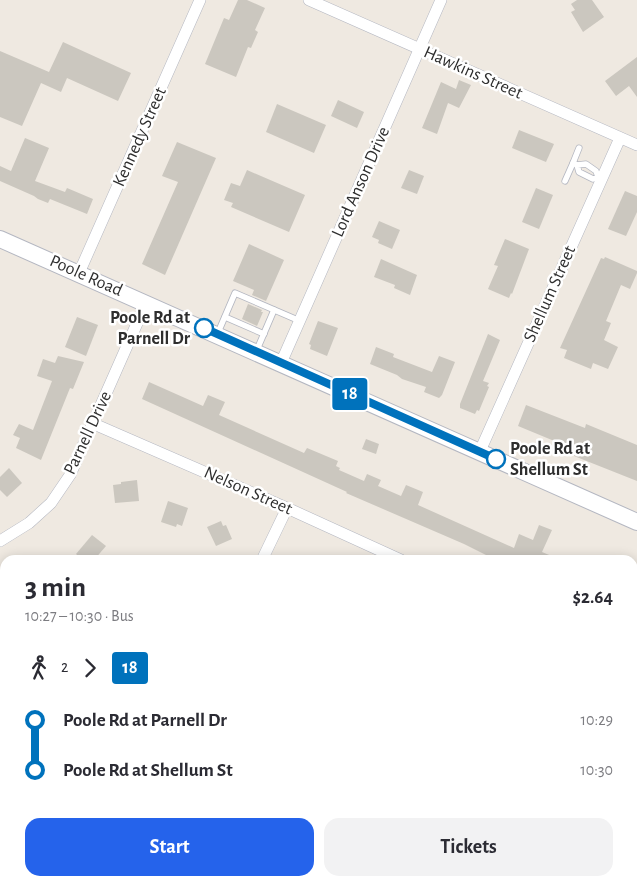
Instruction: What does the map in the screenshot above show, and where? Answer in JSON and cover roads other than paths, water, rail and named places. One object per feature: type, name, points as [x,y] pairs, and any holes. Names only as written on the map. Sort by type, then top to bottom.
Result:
[{"type":"main road","name":"Poole Road","points":[[0,239],[637,522]]},
{"type":"street","name":"Kennedy Street","points":[[79,273],[200,0]]},
{"type":"street","name":"Hawkins Street","points":[[308,0],[637,145]]},
{"type":"street","name":"Lord Anson Drive","points":[[281,363],[441,0]]},
{"type":"street","name":"Shellum Street","points":[[480,451],[599,178],[620,138]]},
{"type":"street","name":"Parnell Drive","points":[[0,541],[29,523],[51,503],[70,475],[146,303]]},
{"type":"street","name":"Nelson Street","points":[[94,424],[390,555]]},
{"type":"street","points":[[264,555],[287,508]]},
{"type":"lane","points":[[565,181],[575,164],[579,148]]},
{"type":"lane","points":[[575,164],[586,164],[596,171],[599,178],[593,180],[579,172],[575,164]]},
{"type":"lane","points":[[217,334],[235,293],[300,321]]},
{"type":"lane","points":[[256,352],[274,310]]},
{"type":"lane","points":[[225,317],[264,334]]},
{"type":"place","name":"Poole Rd at Parnell Dr","points":[[204,328]]},
{"type":"place","name":"Poole Rd at Shellum St","points":[[496,459]]}]
